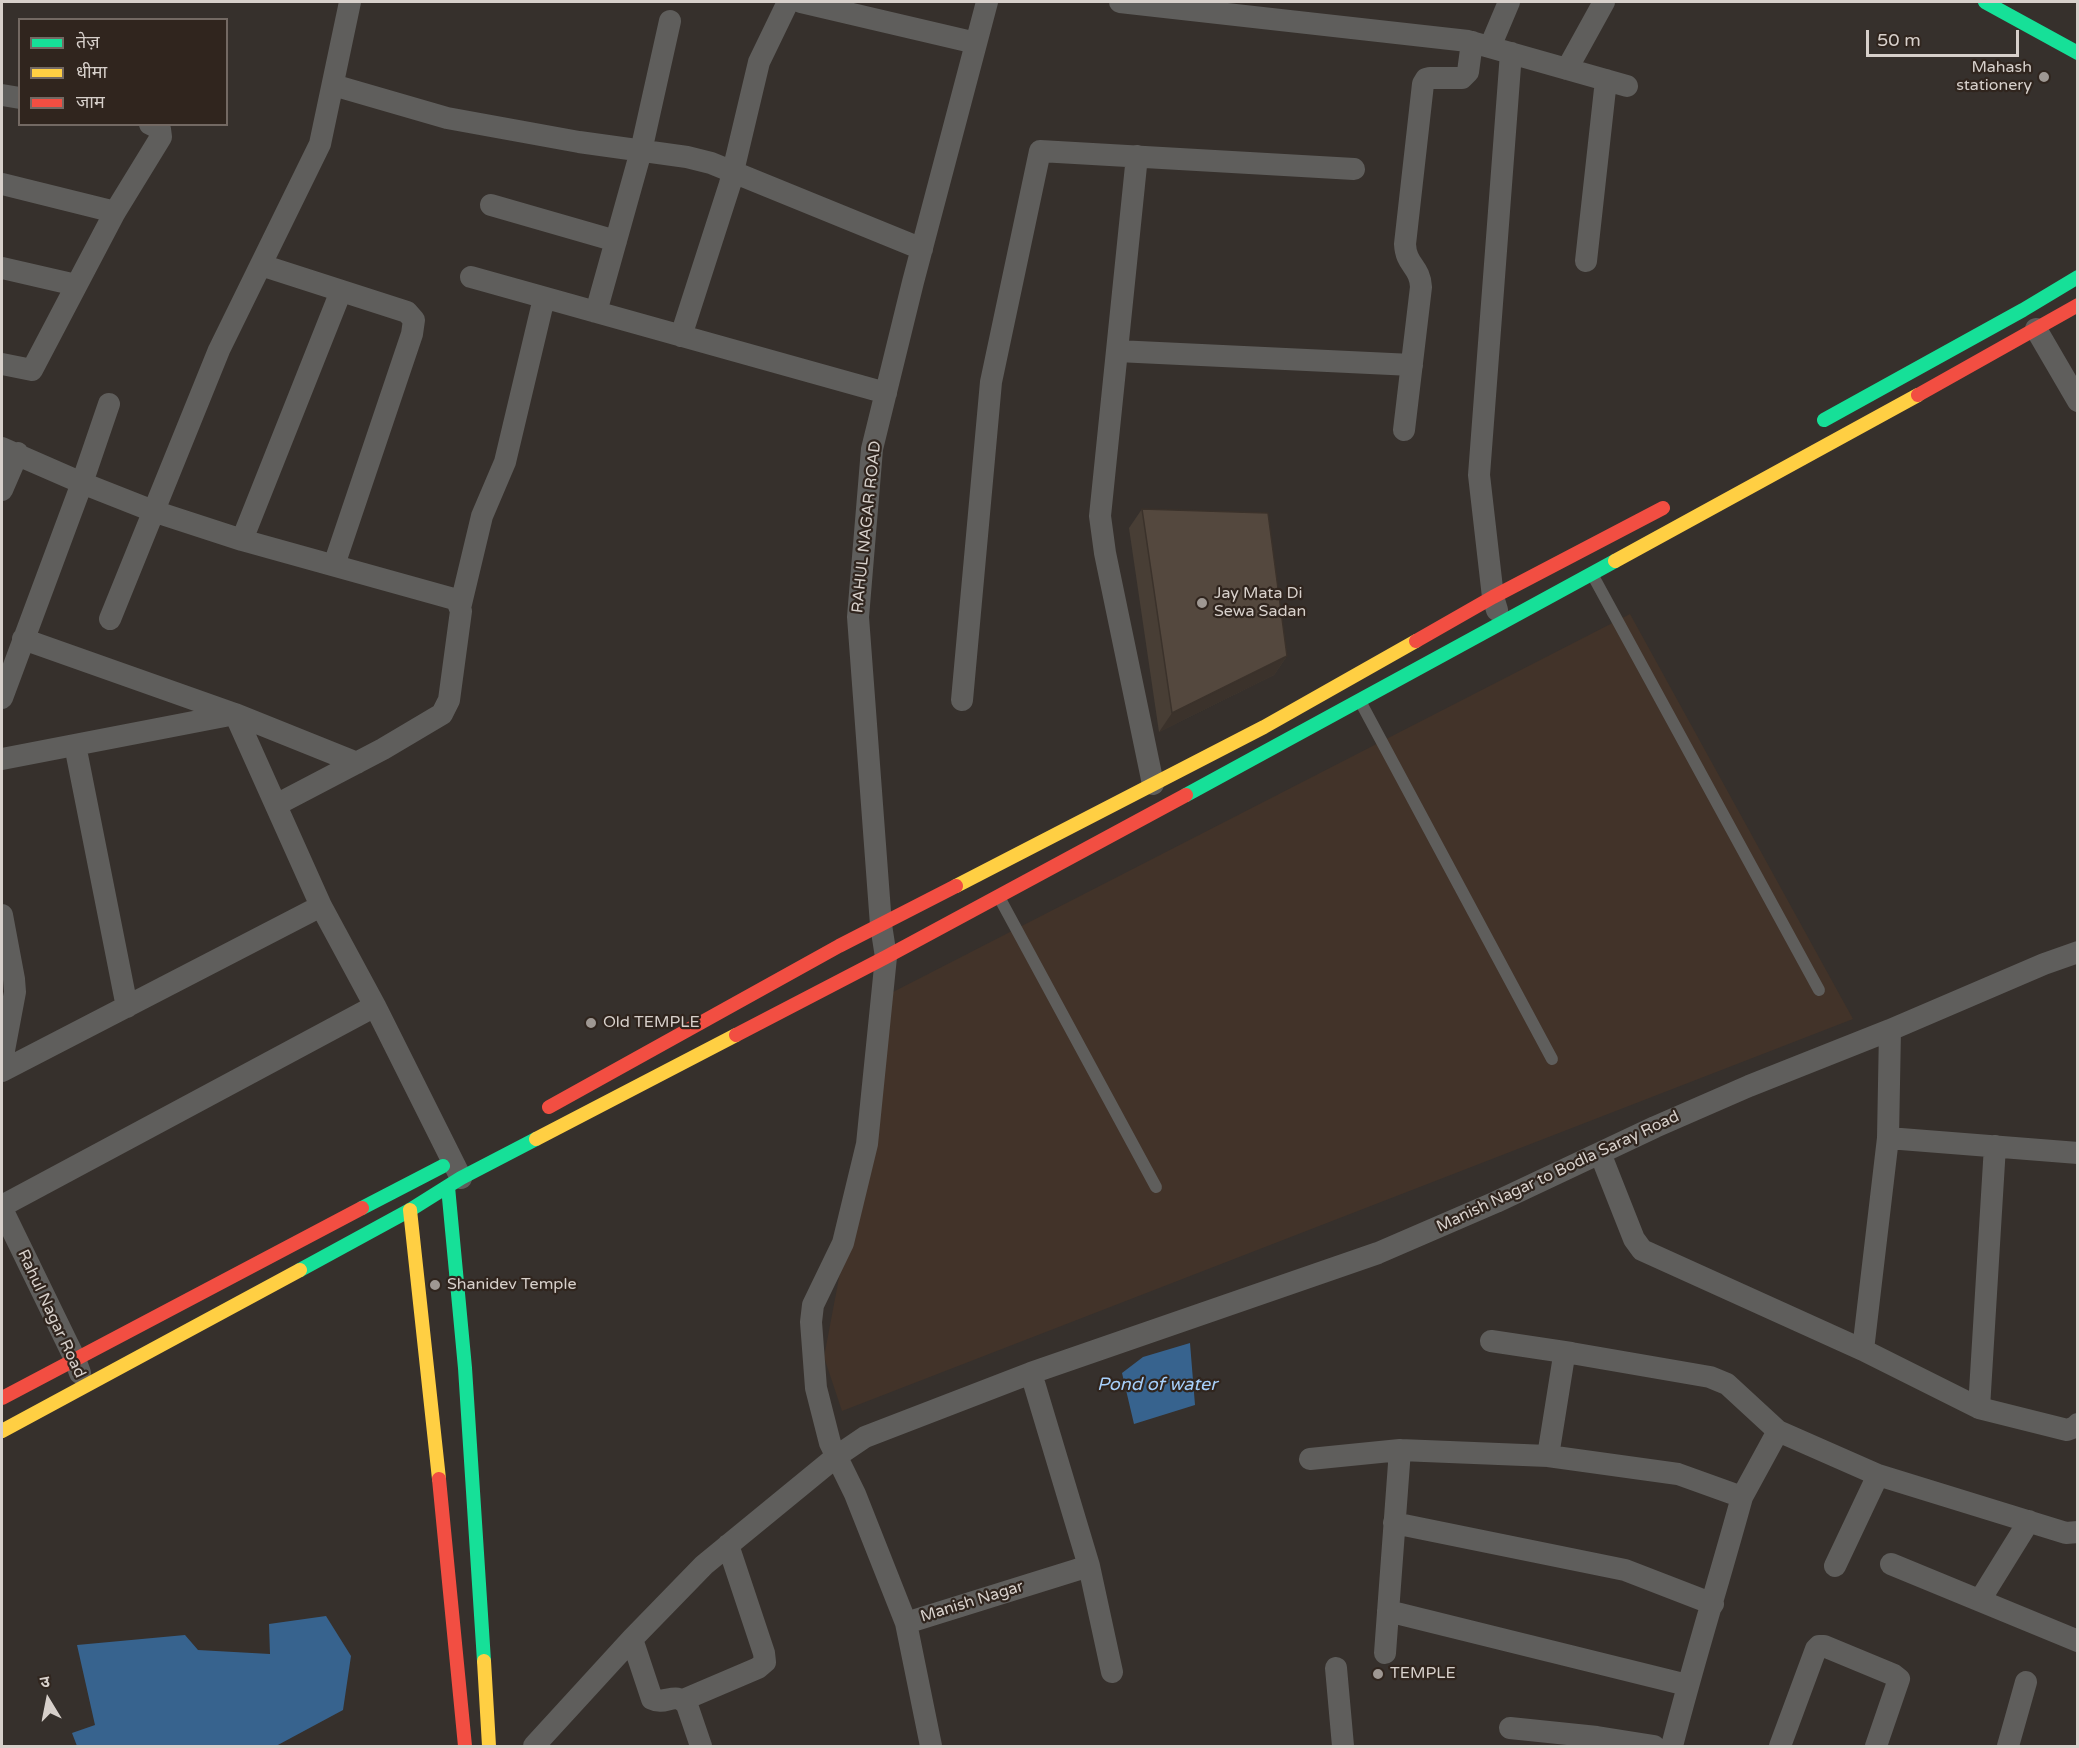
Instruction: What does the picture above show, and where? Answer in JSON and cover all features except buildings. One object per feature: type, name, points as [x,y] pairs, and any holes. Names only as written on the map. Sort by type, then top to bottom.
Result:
[{"type":"main road","points":[[1985,2],[2078,53]]},
{"type":"main road","points":[[1815,425],[2078,277]]},
{"type":"main road","points":[[2,1398],[75,1359],[886,957],[2078,305]]},
{"type":"main road","points":[[536,1114],[839,946],[1264,726],[1493,597],[1680,500]]},
{"type":"main road","points":[[2,1431],[410,1210],[456,1170]]},
{"type":"main road","points":[[456,1170],[465,1380],[489,1746]]},
{"type":"main road","points":[[410,1210],[465,1746]]},
{"type":"street","points":[[110,619],[219,350],[320,144],[350,2]]},
{"type":"street","points":[[681,336],[734,171],[759,62],[788,2]]},
{"type":"street","points":[[801,2],[976,43]]},
{"type":"street","name":"RAHUL NAGAR ROAD","points":[[906,1623],[855,1494],[833,1449],[816,1388],[810,1322],[813,1305],[843,1243],[867,1144],[886,957],[881,925],[858,617],[872,449],[987,2]]},
{"type":"street","points":[[1120,2],[1491,47],[1616,83],[1586,261]]},
{"type":"street","points":[[1500,623],[1493,597],[1479,475],[1491,47],[1509,2]]},
{"type":"street","points":[[1568,69],[1604,2]]},
{"type":"street","points":[[596,312],[641,151],[670,21]]},
{"type":"street","points":[[1404,430],[1421,279],[1406,258],[1405,244],[1423,84],[1426,79],[1459,79],[1465,76],[1469,67],[1491,47]]},
{"type":"street","points":[[333,85],[447,118],[579,142],[687,158],[734,171],[922,249]]},
{"type":"street","points":[[2,95],[18,98]]},
{"type":"street","points":[[2,364],[32,370],[115,212],[161,137],[160,129],[154,126]]},
{"type":"street","points":[[962,700],[992,382],[1040,151],[1354,169]]},
{"type":"street","points":[[1137,156],[1100,516],[1101,532],[1154,784]]},
{"type":"street","points":[[2,184],[115,212]]},
{"type":"street","points":[[491,205],[616,241]]},
{"type":"street","points":[[261,265],[407,312],[414,320],[414,327],[334,565]]},
{"type":"street","points":[[2,268],[76,285]]},
{"type":"street","points":[[471,277],[886,393]]},
{"type":"street","points":[[242,540],[341,291]]},
{"type":"street","points":[[276,805],[357,763],[437,718],[446,710],[460,608],[482,516],[505,462],[544,298]]},
{"type":"street","points":[[2036,329],[2078,401]]},
{"type":"street","points":[[1117,351],[1412,365]]},
{"type":"street","points":[[2,698],[109,404]]},
{"type":"street","points":[[2,490],[10,450],[82,483],[153,511],[242,540],[454,599],[460,608]]},
{"type":"street","points":[[23,639],[235,714],[357,763]]},
{"type":"street","points":[[2,759],[235,714]]},
{"type":"street","points":[[235,714],[321,906],[375,1006],[456,1170]]},
{"type":"street","points":[[75,745],[127,1007]]},
{"type":"street","points":[[2,1071],[321,906]]},
{"type":"street","points":[[2,915],[4,945],[15,992],[2,1061]]},
{"type":"street","name":"Manish Nagar to Bodla Saray Road","points":[[534,1746],[632,1639],[704,1565],[833,1449],[1031,1373],[1378,1253],[1496,1202],[1749,1086],[2078,952]]},
{"type":"street","points":[[2,1207],[375,1006]]},
{"type":"street","points":[[1863,1350],[1888,1138],[1890,1030]]},
{"type":"street","points":[[1888,1138],[2078,1153]]},
{"type":"street","points":[[1979,1408],[1995,1146]]},
{"type":"street","points":[[1600,1153],[1634,1239],[1642,1250],[1863,1350],[1979,1408],[2067,1430],[2075,1428],[2078,1424]]},
{"type":"street","name":"Rahul Nagar Road","points":[[2,1207],[75,1359],[85,1386]]},
{"type":"street","points":[[1491,1341],[1710,1377],[1727,1384],[1778,1431],[1878,1475],[2066,1533],[2076,1533]]},
{"type":"street","points":[[1548,1456],[1564,1356],[1570,1353]]},
{"type":"street","points":[[1031,1373],[1089,1566],[1112,1672]]},
{"type":"street","points":[[1672,1746],[1687,1685],[1713,1604],[1742,1497],[1778,1431]]},
{"type":"street","points":[[1310,1459],[1400,1450],[1548,1456],[1678,1474],[1742,1497]]},
{"type":"street","points":[[1385,1653],[1400,1450]]},
{"type":"street","points":[[1835,1566],[1878,1475]]},
{"type":"street","points":[[1980,1600],[2029,1521]]},
{"type":"street","points":[[1394,1523],[1625,1570],[1713,1604]]},
{"type":"street","points":[[683,1700],[758,1668],[765,1662],[728,1545]]},
{"type":"street","points":[[1891,1564],[2078,1641]]},
{"type":"street","name":"Manish Nagar","points":[[931,1746],[906,1623],[1089,1566]]},
{"type":"street","points":[[1388,1611],[1687,1685]]},
{"type":"street","points":[[632,1639],[652,1700],[656,1702],[678,1698],[683,1700],[687,1705],[701,1746]]},
{"type":"street","points":[[1780,1746],[1819,1646],[1824,1646],[1899,1679],[1876,1746]]},
{"type":"street","points":[[1336,1668],[1343,1746]]},
{"type":"street","points":[[2008,1746],[2026,1682]]},
{"type":"street","points":[[1510,1728],[1597,1737],[1654,1746]]},
{"type":"lane","points":[[1591,573],[1819,990]]},
{"type":"lane","points":[[1359,700],[1552,1059]]},
{"type":"lane","points":[[998,896],[1156,1187]]},
{"type":"shaded area","points":[[1630,614],[1853,1019],[842,1411],[824,1357],[893,992]]},
{"type":"water","name":"Pond of water","points":[[1190,1343],[1195,1405],[1134,1424],[1122,1373],[1143,1357]]},
{"type":"water","points":[[326,1616],[351,1656],[343,1710],[276,1746],[77,1746],[72,1733],[95,1725],[77,1645],[185,1635],[198,1650],[270,1654],[269,1624]]},
{"type":"traffic: fast","points":[[1985,2],[2078,53]]},
{"type":"traffic: fast","points":[[1824,420],[2078,277]]},
{"type":"traffic: fast","points":[[1186,795],[1615,561]]},
{"type":"traffic: fast","points":[[300,1270],[410,1210],[461,1178],[536,1139]]},
{"type":"traffic: fast","points":[[362,1208],[443,1166]]},
{"type":"traffic: fast","points":[[448,1187],[465,1368],[484,1661]]},
{"type":"traffic: slow","points":[[1615,561],[1918,395]]},
{"type":"traffic: slow","points":[[956,886],[1264,727],[1416,641]]},
{"type":"traffic: slow","points":[[536,1139],[736,1035]]},
{"type":"traffic: slow","points":[[410,1210],[439,1479]]},
{"type":"traffic: slow","points":[[2,1431],[300,1270]]},
{"type":"traffic: slow","points":[[484,1661],[489,1746]]},
{"type":"traffic: jam","points":[[1918,395],[2078,305]]},
{"type":"traffic: jam","points":[[1416,641],[1493,597],[1663,508]]},
{"type":"traffic: jam","points":[[736,1035],[1186,795]]},
{"type":"traffic: jam","points":[[549,1107],[839,946],[956,886]]},
{"type":"traffic: jam","points":[[2,1398],[362,1208]]},
{"type":"traffic: jam","points":[[439,1479],[465,1746]]},
{"type":"place","name":"Mahash stationery","points":[[2044,77]]},
{"type":"place","name":"Jay Mata Di Sewa Sadan","points":[[1202,603]]},
{"type":"place","name":"Old TEMPLE","points":[[591,1023]]},
{"type":"place","name":"Shanidev Temple","points":[[435,1285]]},
{"type":"place","name":"TEMPLE","points":[[1378,1674]]}]
